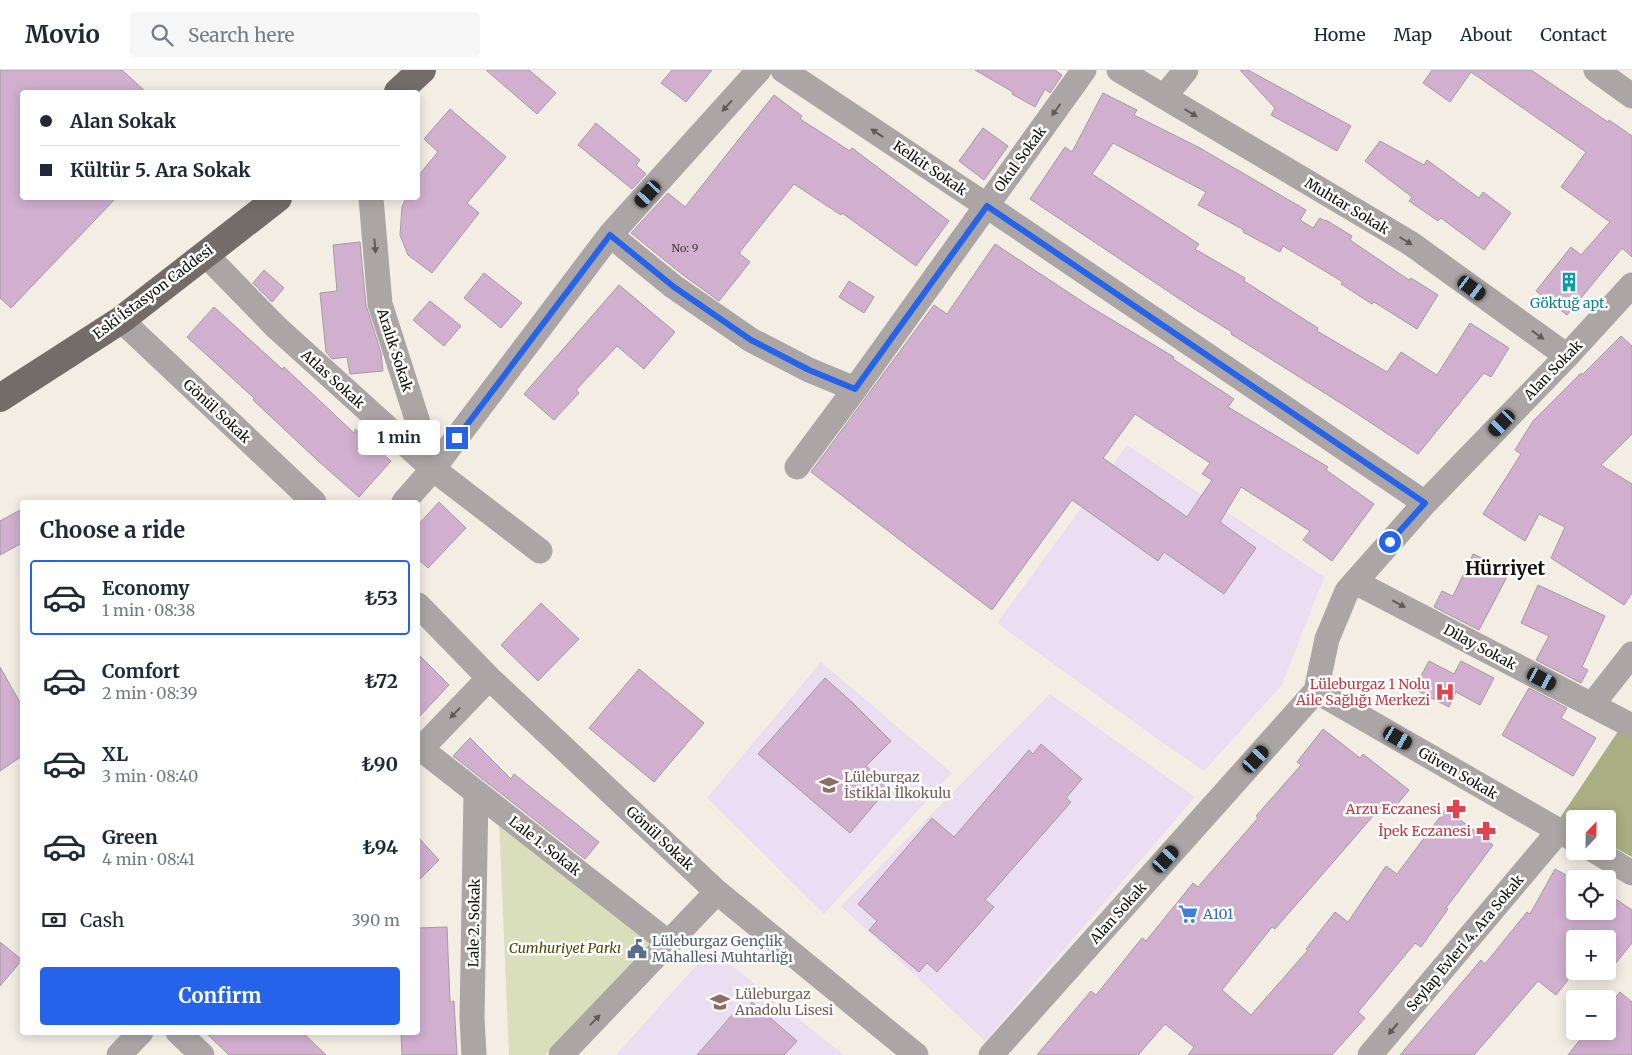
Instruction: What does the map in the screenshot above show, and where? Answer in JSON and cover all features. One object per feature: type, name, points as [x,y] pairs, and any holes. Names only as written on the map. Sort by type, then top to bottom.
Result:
[{"type":"main road","points":[[400,90],[422,70]]},
{"type":"main road","name":"Eski İstasyon Caddesi","points":[[0,398],[121,320],[275,200]]},
{"type":"street","points":[[406,500],[433,470],[610,235],[759,70]]},
{"type":"street","name":"Kelkit Sokak","points":[[783,70],[1425,503]]},
{"type":"street","name":"Okul Sokak","points":[[797,467],[1084,70]]},
{"type":"street","name":"Muhtar Sokak","points":[[1119,70],[1410,243],[1567,356]]},
{"type":"street","points":[[1164,97],[1186,70]]},
{"type":"street","points":[[1596,70],[1632,96]]},
{"type":"street","name":"Aralık Sokak","points":[[371,200],[380,304],[433,470]]},
{"type":"street","points":[[610,235],[674,287],[751,340],[809,370],[855,389]]},
{"type":"street","name":"Atlas Sokak","points":[[205,254],[276,327],[433,470],[540,551]]},
{"type":"street","name":"Alan Sokak","points":[[990,1055],[1316,691],[1327,639],[1347,591],[1425,503],[1567,356],[1632,285]]},
{"type":"street","name":"Gönül Sokak","points":[[121,320],[312,500]]},
{"type":"street","name":"Dilay Sokak","points":[[1355,582],[1632,726]]},
{"type":"street","name":"Gönül Sokak","points":[[420,607],[489,678],[717,892],[916,1055]]},
{"type":"street","points":[[1592,705],[1632,654]]},
{"type":"street","points":[[420,749],[489,678]]},
{"type":"street","name":"Güven Sokak","points":[[1316,691],[1566,834]]},
{"type":"street","name":"Lale 1. Sokak","points":[[420,751],[476,792],[669,943]]},
{"type":"street","name":"Lale 2. Sokak","points":[[474,1055],[472,1018],[476,792]]},
{"type":"street","name":"Seylap Evleri 4. Ara Sokak","points":[[1370,1055],[1566,836]]},
{"type":"street","points":[[1610,860],[1632,873]]},
{"type":"street","points":[[561,1055],[717,892]]},
{"type":"street","points":[[119,1055],[139,1035]]},
{"type":"street","points":[[181,1035],[202,1055]]},
{"type":"shaded area","points":[[1127,445],[1324,577],[1282,685],[1204,771],[997,623]]},
{"type":"shaded area","name":"Lüleburgaz İstiklal İlkokulu","points":[[821,662],[952,773],[824,914],[707,798]]},
{"type":"shaded area","points":[[1050,694],[1195,797],[985,1041],[841,906]]},
{"type":"shaded area","name":"Lüleburgaz Anadolu Lisesi","points":[[711,949],[844,1055],[616,1055]]},
{"type":"green space","points":[[1619,730],[1632,737],[1632,857],[1616,848],[1616,810],[1566,810],[1566,821],[1560,818]]},
{"type":"green space","name":"Cumhuriyet Parkı","points":[[499,820],[659,942],[545,1055],[509,1055]]},
{"type":"building","points":[[0,70],[122,70],[144,90],[20,90],[20,200],[114,200],[11,308],[0,298]]},
{"type":"building","points":[[486,70],[529,70],[556,93],[537,114]]},
{"type":"building","points":[[672,70],[712,70],[686,102],[661,83]]},
{"type":"building","points":[[975,70],[1055,70],[1062,75],[1050,93],[1045,89],[1035,107]]},
{"type":"building","points":[[1240,70],[1248,70],[1351,126],[1337,151],[1271,115],[1275,108]]},
{"type":"building","points":[[1432,70],[1531,70],[1632,136],[1632,257],[1622,248],[1567,315],[1536,291],[1571,247],[1581,255],[1610,222],[1561,187],[1586,152],[1471,72],[1450,102],[1423,83]]},
{"type":"building","points":[[1103,93],[1137,110],[1134,115],[1200,148],[1306,210],[1300,220],[1313,228],[1320,218],[1326,220],[1352,236],[1350,240],[1409,280],[1411,278],[1438,295],[1417,329],[1374,302],[1372,304],[1341,284],[1343,282],[1283,246],[1280,252],[1198,205],[1206,192],[1113,143],[1092,174],[1199,244],[1195,249],[1245,278],[1244,281],[1318,328],[1317,331],[1387,372],[1401,352],[1437,375],[1470,323],[1509,348],[1491,377],[1484,373],[1418,454],[1231,334],[1232,332],[1030,199],[1065,147],[1072,152]]},
{"type":"building","points":[[774,95],[802,116],[800,119],[850,151],[852,148],[949,221],[916,266],[842,213],[841,215],[794,184],[739,253],[750,262],[719,301],[631,233],[668,193],[685,207]]},
{"type":"building","points":[[450,109],[506,157],[467,203],[479,213],[432,273],[408,255],[400,235],[402,207],[405,200],[420,200],[420,174],[438,152],[424,139]]},
{"type":"building","points":[[596,123],[640,160],[636,165],[646,174],[632,189],[578,145]]},
{"type":"building","points":[[983,128],[1008,146],[984,180],[959,161]]},
{"type":"building","points":[[1380,141],[1424,165],[1427,160],[1479,198],[1483,192],[1511,213],[1484,250],[1441,218],[1438,221],[1409,201],[1412,197],[1365,161]]},
{"type":"building","points":[[360,242],[366,305],[381,353],[383,371],[350,374],[347,357],[332,359],[326,352],[320,293],[337,291],[333,245]]},
{"type":"building","points":[[995,244],[1089,306],[1174,357],[1173,359],[1234,399],[1228,407],[1328,467],[1326,470],[1374,504],[1332,561],[1303,540],[1310,531],[1241,487],[1220,522],[1256,548],[1224,594],[1164,552],[1158,561],[1072,500],[992,610],[811,472],[934,305],[947,314]],"holes":[[[1135,414],[1210,463],[1202,474],[1212,480],[1187,517],[1103,458]]]},
{"type":"building","points":[[264,270],[284,288],[272,302],[253,283]]},
{"type":"building","points":[[484,273],[522,303],[501,328],[464,298]]},
{"type":"building","points":[[849,281],[874,297],[864,313],[839,297]]},
{"type":"building","points":[[619,285],[675,332],[644,369],[617,346],[576,390],[579,393],[554,420],[524,394]]},
{"type":"building","points":[[430,301],[461,326],[444,346],[413,320]]},
{"type":"building","points":[[214,307],[282,369],[284,367],[355,434],[355,429],[391,461],[359,497],[187,337]]},
{"type":"building","points":[[1621,336],[1632,346],[1632,434],[1601,465],[1632,484],[1632,593],[1624,605],[1551,558],[1565,527],[1539,514],[1525,541],[1483,514],[1521,454],[1515,450],[1533,421]]},
{"type":"building","points":[[439,502],[466,528],[428,568],[420,561],[420,523]]},
{"type":"building","points":[[20,510],[20,544],[0,555],[0,521]]},
{"type":"building","points":[[1473,554],[1510,571],[1479,630],[1434,607],[1442,591],[1453,596]]},
{"type":"building","points":[[1538,585],[1605,616],[1582,667],[1588,670],[1581,683],[1536,660],[1549,636],[1521,623]]},
{"type":"building","points":[[541,603],[579,639],[538,681],[501,645]]},
{"type":"building","points":[[420,656],[449,685],[420,716]]},
{"type":"building","points":[[1429,661],[1454,674],[1461,661],[1494,678],[1480,705],[1456,692],[1449,707],[1414,689]]},
{"type":"building","points":[[0,667],[20,702],[20,757],[0,771]]},
{"type":"building","points":[[639,669],[704,723],[654,782],[589,728]]},
{"type":"building","points":[[825,678],[891,741],[866,766],[890,786],[850,833],[758,754]]},
{"type":"building","points":[[1529,688],[1567,708],[1561,718],[1596,738],[1573,776],[1502,735]]},
{"type":"building","points":[[1323,729],[1360,758],[1363,754],[1409,790],[1394,808],[1386,801],[1275,929],[1272,927],[1222,990],[1251,1015],[1308,950],[1306,949],[1335,912],[1348,922],[1386,866],[1397,874],[1446,809],[1493,845],[1446,908],[1448,909],[1421,947],[1415,943],[1358,1012],[1365,1018],[1332,1055],[1188,1055],[1194,1047],[1165,1024],[1138,1055],[1037,1055],[1091,991],[1096,995],[1142,938],[1146,941],[1193,883],[1198,887],[1301,765],[1297,762]]},
{"type":"building","points":[[470,738],[511,779],[514,774],[599,842],[585,859],[453,756]]},
{"type":"building","points":[[1041,744],[1082,779],[1066,798],[1071,802],[985,900],[994,907],[937,972],[927,963],[919,972],[869,930],[877,921],[858,904],[932,818],[954,837],[1029,750],[1033,754]]},
{"type":"building","points":[[420,839],[439,860],[420,879]]},
{"type":"building","points":[[1555,869],[1566,875],[1566,920],[1616,920],[1616,899],[1632,910],[1632,943],[1616,963],[1616,930],[1566,930],[1566,980],[1568,980],[1556,995],[1538,981],[1474,1055],[1400,1055],[1481,960],[1485,964],[1527,912],[1530,914]]},
{"type":"building","points":[[447,927],[450,1002],[454,1001],[457,1055],[402,1055],[401,1035],[420,1035],[420,928]]},
{"type":"building","points":[[0,942],[20,958],[20,962],[0,986]]},
{"type":"building","points":[[1620,992],[1632,1002],[1632,1055],[1568,1055],[1580,1040],[1616,1040],[1616,997]]},
{"type":"building","points":[[752,1002],[797,1041],[784,1055],[697,1055],[739,1007],[744,1012]]},
{"type":"building","points":[[208,1035],[305,1035],[326,1055],[229,1055]]},
{"type":"place","name":"Göktuğ apt.","points":[[1569,282]]},
{"type":"place","name":"Lüleburgaz 1 Nolu Aile Sağlığı Merkezi","points":[[1445,692]]},
{"type":"place","name":"Lüleburgaz İstiklal İlkokulu","points":[[829,785]]},
{"type":"place","name":"Arzu Eczanesi","points":[[1456,809]]},
{"type":"place","name":"İpek Eczanesi","points":[[1486,831]]},
{"type":"place","name":"A101","points":[[1188,914]]},
{"type":"place","name":"Lüleburgaz Gençlik Mahallesi Muhtarlığı","points":[[637,949]]},
{"type":"place","name":"Lüleburgaz Anadolu Lisesi","points":[[720,1002]]},
{"type":"district","name":"Hürriyet","points":[[1505,568]]},
{"type":"route","points":[[457,438],[610,235],[674,287],[751,340],[809,370],[855,389],[987,206],[1425,503],[1390,542]]}]
